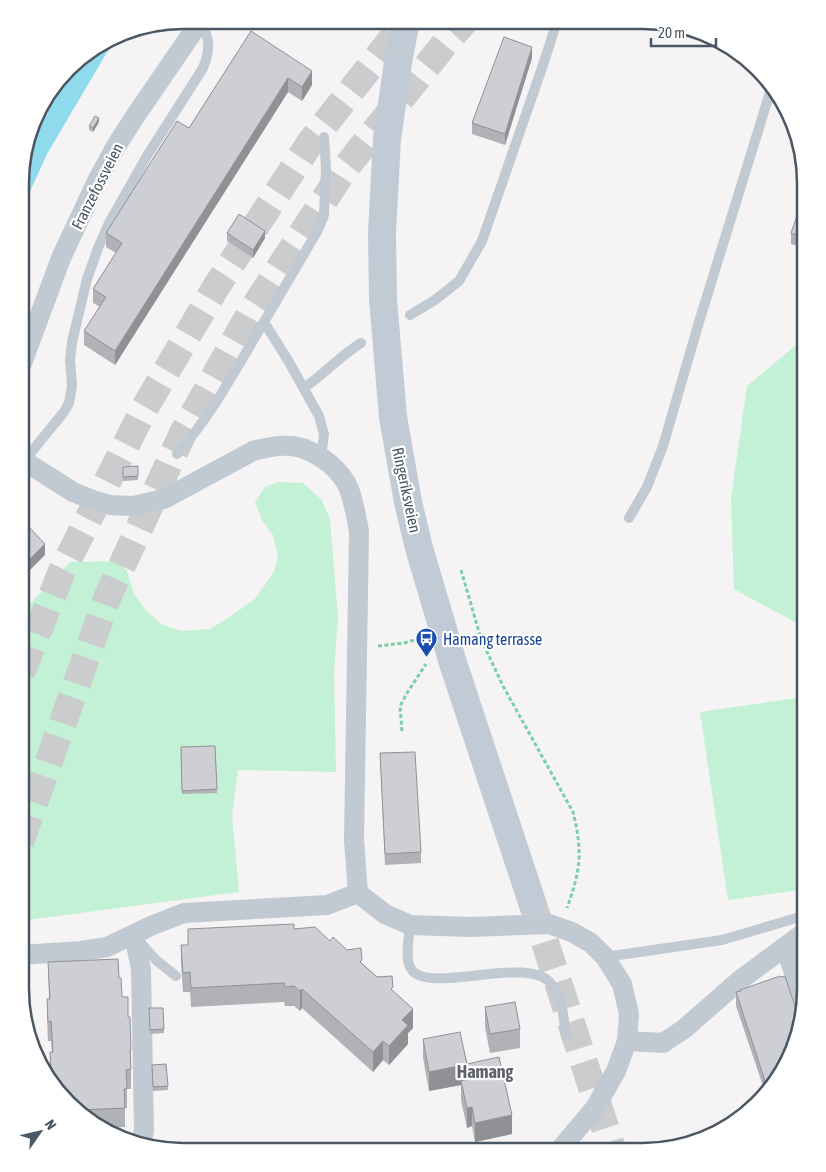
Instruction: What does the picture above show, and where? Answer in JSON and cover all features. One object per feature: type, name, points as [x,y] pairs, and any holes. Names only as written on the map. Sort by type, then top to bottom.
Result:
[{"type":"main road","name":"Ringeriksveien","points":[[404,29],[387,139],[382,232],[383,299],[390,391],[398,451],[419,548],[532,902]]},
{"type":"street","name":"Franzefossveien","points":[[29,344],[61,258],[98,179],[116,146],[195,29]]},
{"type":"street","points":[[29,464],[73,492],[92,500],[110,505],[133,506],[164,499],[253,451],[269,447],[285,445],[303,447],[321,456],[339,471],[348,487],[359,531],[354,840],[358,893],[385,914],[410,925],[470,927],[549,924],[572,932],[591,943],[605,957],[622,984],[629,1014],[627,1041],[616,1071],[596,1108],[566,1143]]},
{"type":"street","points":[[29,955],[81,956],[107,947],[153,925],[184,913],[327,905],[358,893]]},
{"type":"street","points":[[134,935],[141,969],[144,1131],[142,1138]]},
{"type":"street","points":[[627,1041],[663,1043],[684,1029],[740,980],[797,938]]},
{"type":"street","points":[[785,947],[797,981]]},
{"type":"lane","points":[[29,452],[70,403],[72,342],[87,279],[98,248],[109,223],[148,156],[203,68],[209,44],[204,29]]},
{"type":"lane","points":[[410,315],[435,300],[459,281],[482,241],[554,29]]},
{"type":"lane","points":[[629,518],[647,487],[663,446],[698,322],[769,95]]},
{"type":"lane","points":[[177,454],[188,442],[210,410],[318,230],[324,215],[326,168],[324,137]]},
{"type":"lane","points":[[264,322],[319,416],[324,434],[321,456]]},
{"type":"lane","points":[[304,388],[361,343]]},
{"type":"lane","points":[[605,957],[722,940],[797,917]]},
{"type":"lane","points":[[410,925],[407,958],[410,968],[419,976],[440,979],[523,972],[539,975],[552,984],[562,1006],[566,1037]]},
{"type":"lane","points":[[134,935],[156,960],[176,976]]},
{"type":"path","points":[[461,570],[481,639],[502,686],[573,812],[579,853],[574,887],[559,927]]},
{"type":"path","points":[[357,645],[376,646],[404,643],[418,639]]},
{"type":"path","points":[[402,731],[400,706],[426,664]]},
{"type":"green space","points":[[797,344],[797,623],[734,589],[731,498],[747,386]]},
{"type":"green space","points":[[278,482],[303,483],[321,499],[330,519],[338,618],[334,672],[336,772],[238,770],[232,815],[239,892],[29,920],[29,605],[70,562],[116,561],[127,571],[134,594],[147,612],[163,625],[182,631],[210,629],[255,599],[274,572],[278,556],[273,535],[262,520],[255,502],[265,487]]},
{"type":"green space","points":[[797,698],[797,890],[728,900],[700,712]]},
{"type":"water","points":[[112,46],[106,54],[47,154],[29,194],[30,162],[34,143],[49,106],[67,81],[81,67]]},
{"type":"building","points":[[251,31],[312,71],[302,87],[288,78],[115,351],[84,331],[106,297],[93,289],[122,243],[106,233],[177,121],[189,128]]},
{"type":"building","points":[[504,37],[532,47],[505,134],[472,123]]},
{"type":"building","points":[[95,116],[99,118],[93,128],[89,126]]},
{"type":"building","points":[[239,214],[265,231],[253,250],[227,233]]},
{"type":"building","points":[[797,216],[797,235],[791,233]]},
{"type":"building","points":[[138,466],[138,476],[123,477],[123,467]]},
{"type":"building","points":[[29,527],[45,544],[29,560]]},
{"type":"building","points":[[215,746],[217,789],[182,791],[181,747]]},
{"type":"building","points":[[415,752],[421,852],[385,854],[380,753]]},
{"type":"building","points":[[294,924],[294,929],[315,927],[330,941],[333,937],[347,950],[361,948],[362,960],[360,962],[377,977],[392,976],[393,987],[391,989],[413,1009],[402,1020],[408,1025],[389,1046],[383,1041],[373,1052],[302,989],[300,991],[294,986],[285,987],[284,983],[191,988],[190,972],[183,973],[181,945],[188,945],[188,929]]},
{"type":"building","points":[[118,959],[122,997],[128,997],[128,1017],[130,1017],[131,1069],[126,1070],[125,1108],[87,1110],[67,1091],[51,1068],[50,1052],[53,1052],[51,1021],[48,1022],[47,999],[50,999],[48,962]]},
{"type":"building","points":[[785,976],[796,1009],[789,1039],[781,1058],[764,1085],[763,1082],[765,1081],[736,992]]},
{"type":"building","points":[[515,1002],[520,1029],[490,1034],[485,1007]]},
{"type":"building","points":[[149,1008],[163,1008],[164,1029],[150,1030]]},
{"type":"building","points":[[460,1032],[467,1064],[499,1057],[512,1115],[475,1123],[472,1107],[467,1108],[461,1081],[466,1080],[463,1065],[429,1072],[423,1039]]},
{"type":"building","points":[[166,1064],[168,1086],[153,1087],[152,1065]]},
{"type":"tunnel","points":[[29,653],[62,571],[144,409],[216,287],[310,143],[400,29]]},
{"type":"tunnel","points":[[29,817],[108,596],[183,433],[251,312],[343,171],[458,29]]},
{"type":"tunnel","points":[[532,902],[610,1143]]},
{"type":"place","name":"Hamang terrasse","points":[[427,658]]},
{"type":"district","name":"Hamang","points":[[485,1072]]}]
